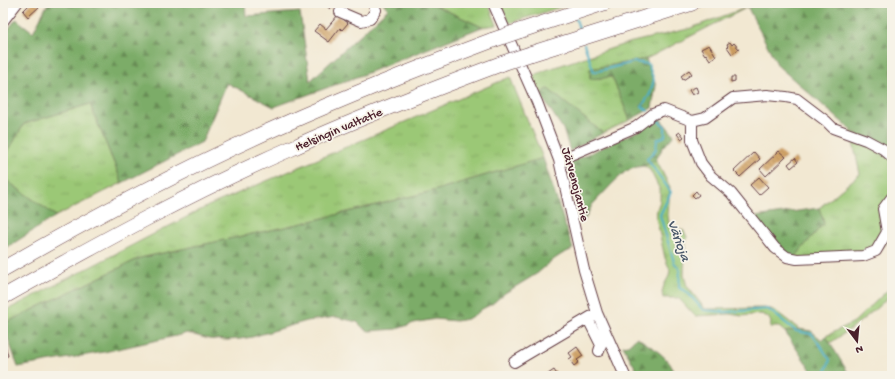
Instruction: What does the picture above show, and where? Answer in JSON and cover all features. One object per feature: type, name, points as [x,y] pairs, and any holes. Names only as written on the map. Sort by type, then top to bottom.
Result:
[{"type":"highway","name":"Helsingin valtatie","points":[[3,269],[153,186],[279,126],[416,69],[519,30],[604,3]]},
{"type":"highway","name":"Helsingin valtatie","points":[[3,298],[143,220],[289,149],[425,92],[503,63],[692,3]]},
{"type":"street","points":[[3,21],[17,3]]},
{"type":"street","points":[[340,12],[361,21],[370,19],[376,10],[373,3]]},
{"type":"street","name":"Järvenojantie","points":[[492,3],[537,102],[560,160],[584,270],[598,313],[625,376]]},
{"type":"street","points":[[560,160],[636,127],[653,114],[664,110],[692,121],[705,118],[734,98],[767,94],[797,99],[833,128],[866,140],[883,149],[892,157]]},
{"type":"street","points":[[692,121],[692,140],[701,163],[710,176],[731,193],[775,248],[787,257],[797,259],[862,256],[876,251],[887,232],[884,209],[892,197]]},
{"type":"street","points":[[514,362],[598,313]]},
{"type":"street","points":[[588,319],[601,345],[599,351]]},
{"type":"green space","points":[[48,3],[245,3],[246,16],[300,12],[310,81],[388,9],[383,3],[430,3],[482,27],[362,75],[274,107],[227,83],[202,142],[122,183],[90,104],[24,124],[3,160],[3,36],[16,19],[33,32]]},
{"type":"green space","points":[[430,3],[488,3],[497,25],[482,27]]},
{"type":"green space","points":[[500,3],[574,3],[509,23]]},
{"type":"green space","points":[[764,3],[892,3],[892,162],[850,129],[778,66],[748,8]]},
{"type":"green space","points":[[748,7],[646,59],[590,69],[590,79],[612,77],[630,120],[603,133],[548,89],[540,94],[533,76],[546,70],[628,43],[688,29]]},
{"type":"green space","points":[[646,59],[656,86],[652,108],[630,120],[612,77],[590,79],[590,69]]},
{"type":"green space","points":[[510,77],[543,158],[433,191],[299,224],[140,258],[3,324],[3,312],[208,206]]},
{"type":"green space","points":[[548,89],[603,133],[570,151],[563,129],[540,94]]},
{"type":"green space","points":[[90,104],[122,183],[56,216],[3,178],[3,160],[24,124]]},
{"type":"green space","points":[[658,116],[674,135],[662,149],[656,160],[644,166],[626,171],[613,183],[592,205],[584,221],[571,162],[640,130]]},
{"type":"green space","points":[[850,129],[892,162],[892,243],[887,242],[877,254],[792,261],[824,223],[819,208],[860,174]]},
{"type":"green space","points":[[543,158],[573,249],[562,254],[538,273],[467,319],[456,321],[435,319],[414,323],[397,329],[369,331],[357,322],[336,317],[307,321],[240,339],[209,339],[187,333],[104,352],[18,367],[3,324],[140,258],[299,224],[433,191]]},
{"type":"green space","points":[[656,160],[670,187],[668,215],[669,223],[684,231],[687,237],[684,275],[687,286],[705,309],[771,309],[799,329],[785,332],[779,327],[770,327],[771,322],[768,317],[761,314],[742,316],[730,314],[695,316],[678,298],[663,298],[662,292],[670,270],[665,258],[656,218],[660,201],[660,190],[650,170],[644,166]]},
{"type":"green space","points":[[3,178],[56,216],[3,250]]},
{"type":"green space","points":[[819,208],[824,223],[792,261],[748,218]]},
{"type":"green space","points":[[892,286],[892,294],[885,301],[847,332],[830,343],[826,336],[854,322]]},
{"type":"green space","points":[[799,329],[811,331],[822,340],[826,336],[850,376],[815,376],[785,332]]},
{"type":"green space","points":[[637,337],[657,351],[670,363],[673,369],[670,376],[640,376],[623,346],[628,345]]},
{"type":"building","points":[[31,3],[37,3],[40,6],[28,17],[23,11]]},
{"type":"building","points":[[323,3],[335,3],[330,9]]},
{"type":"building","points":[[338,15],[348,23],[342,30],[340,28],[329,42],[314,31],[320,24],[326,29]]},
{"type":"building","points":[[730,42],[732,45],[734,43],[739,49],[732,54],[727,47],[727,44]]},
{"type":"building","points":[[709,45],[716,56],[710,60],[701,49]]},
{"type":"building","points":[[689,70],[692,74],[683,80],[681,76]]},
{"type":"building","points":[[731,77],[735,77],[735,81],[731,82]]},
{"type":"building","points":[[696,87],[698,92],[692,95],[689,90]]},
{"type":"building","points":[[680,132],[684,137],[681,139],[677,134]]},
{"type":"building","points":[[779,151],[786,157],[766,176],[760,169]]},
{"type":"building","points":[[754,152],[760,159],[740,177],[734,171]]},
{"type":"building","points":[[795,158],[798,162],[791,168],[788,164]]},
{"type":"building","points":[[759,177],[768,187],[759,195],[750,185]]},
{"type":"building","points":[[696,191],[699,195],[695,198],[692,195]]},
{"type":"building","points":[[5,343],[8,356],[3,357],[3,344]]},
{"type":"building","points":[[577,347],[583,356],[577,360],[579,362],[574,366],[569,359],[572,357],[569,353]]},
{"type":"building","points":[[554,370],[558,376],[550,376],[548,374]]},
{"type":"waterway","name":"Värioja","points":[[576,19],[580,32]]},
{"type":"waterway","name":"Värioja","points":[[584,44],[594,72],[634,62],[648,64],[654,80],[650,94],[642,106],[648,111]]},
{"type":"waterway","name":"Värioja","points":[[656,119],[665,126],[665,136],[657,140],[656,149],[647,159],[671,192],[660,215],[674,262],[680,270],[679,288],[687,292],[703,310],[726,312],[768,309],[796,331],[812,334],[830,360],[825,373],[826,376]]}]
